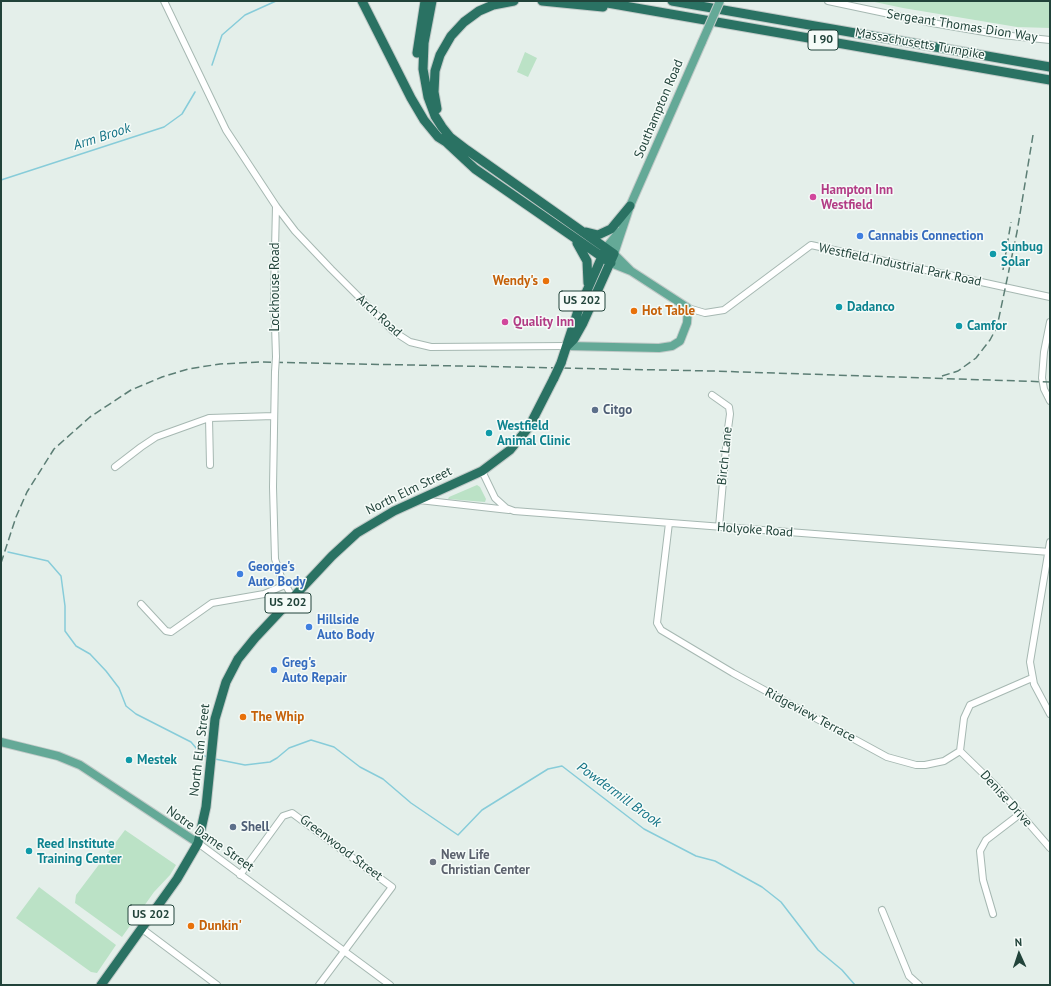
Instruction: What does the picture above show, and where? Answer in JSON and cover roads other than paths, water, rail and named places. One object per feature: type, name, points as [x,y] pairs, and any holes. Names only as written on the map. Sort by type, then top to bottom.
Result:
[{"type":"highway","points":[[362,1],[414,104],[433,131],[578,229],[604,254]]},
{"type":"highway","points":[[425,1],[418,42],[417,73],[426,108],[448,140],[475,169],[567,232],[612,259]]},
{"type":"highway","points":[[432,1],[424,50],[424,79],[432,110],[448,140]]},
{"type":"highway","points":[[448,140],[438,112],[434,92],[435,71],[440,55],[450,36],[468,19],[493,5],[514,1]]},
{"type":"highway","points":[[542,1],[704,21]]},
{"type":"highway","name":"Massachusetts Turnpike","points":[[596,1],[1050,80]]},
{"type":"highway","name":"Massachusetts Turnpike","points":[[672,1],[1050,67]]},
{"type":"highway","points":[[705,1],[799,19],[851,32]]},
{"type":"highway","points":[[578,229],[593,235],[607,231],[616,225],[630,206]]},
{"type":"highway","points":[[567,232],[582,249],[586,257],[589,273],[587,292]]},
{"type":"highway","name":"Southampton Road","points":[[554,378],[568,346],[578,311],[604,254]]},
{"type":"highway","name":"Southampton Road","points":[[568,346],[574,339],[583,323],[612,259]]},
{"type":"highway","name":"North Elm Street","points":[[101,985],[184,870],[198,843],[206,807],[215,719],[219,700],[238,659],[255,638],[332,556],[357,533],[394,511],[482,471],[510,450],[529,427],[554,378]]},
{"type":"main road","name":"Southampton Road","points":[[612,259],[630,206],[720,1]]},
{"type":"main road","name":"Southampton Road","points":[[604,254],[622,228]]},
{"type":"main road","points":[[568,346],[651,348],[669,347],[680,341],[687,323],[688,308],[612,259]]},
{"type":"main road","name":"Notre Dame Street","points":[[1,742],[58,756],[80,765],[198,843]]},
{"type":"street","points":[[164,1],[222,122],[242,157],[276,206]]},
{"type":"street","name":"Sergeant Thomas Dion Way","points":[[828,1],[932,24],[1002,35],[1050,40]]},
{"type":"street","name":"Arch Road","points":[[276,206],[295,231],[356,296],[386,325],[406,340],[420,345],[441,347],[568,346]]},
{"type":"street","name":"Lockhouse Road","points":[[276,206],[274,293],[276,357],[274,399],[274,551],[277,567],[293,598]]},
{"type":"street","name":"Westfield Industrial Park Road","points":[[688,308],[699,312],[715,313],[724,310],[811,245],[1050,297]]},
{"type":"street","points":[[1050,322],[1044,352],[1042,382],[1050,401]]},
{"type":"street","name":"Birch Lane","points":[[712,395],[729,407],[730,414],[719,527]]},
{"type":"street","points":[[115,468],[156,437],[209,418],[274,416]]},
{"type":"street","points":[[209,418],[210,465]]},
{"type":"street","name":"Holyoke Road","points":[[482,471],[495,498],[506,508],[514,511],[1049,552]]},
{"type":"street","points":[[419,500],[514,511]]},
{"type":"street","name":"Ridgeview Terrace","points":[[669,523],[657,623],[661,630],[733,673],[887,757],[909,764],[925,765],[944,760],[960,751]]},
{"type":"street","points":[[1050,542],[1031,648],[1030,662],[1032,678],[1050,714]]},
{"type":"street","points":[[141,604],[166,631],[171,632],[212,603],[264,594],[286,585]]},
{"type":"street","points":[[960,751],[964,718],[970,705],[1032,678]]},
{"type":"street","name":"Denise Drive","points":[[960,751],[987,777],[1050,848]]},
{"type":"street","name":"Greenwood Street","points":[[240,875],[281,818],[288,813],[297,815],[392,887],[344,951]]},
{"type":"street","points":[[993,914],[982,880],[980,851],[986,840],[1020,814]]},
{"type":"street","name":"Notre Dame Street","points":[[198,843],[390,985]]},
{"type":"street","points":[[882,910],[909,976],[919,985]]},
{"type":"street","points":[[141,928],[217,985]]},
{"type":"street","points":[[319,985],[344,951]]},
{"type":"waterway","name":"Arm Brook","points":[[212,65],[222,35],[245,15],[276,1]]},
{"type":"waterway","name":"Arm Brook","points":[[1,180],[164,127],[182,114],[195,92]]},
{"type":"waterway","name":"Powdermill Brook","points":[[8,552],[48,561],[61,576],[65,606],[65,631],[76,646],[90,654],[106,671],[119,688],[126,706],[136,714],[191,742],[202,755],[208,757]]},
{"type":"waterway","name":"Powdermill Brook","points":[[215,759],[245,765],[270,762],[289,748],[311,740],[334,747],[360,767],[383,779],[411,803],[458,835],[482,810],[548,769],[562,766],[644,829],[696,856],[715,861],[762,887],[781,902],[818,950],[842,970],[855,985]]},
{"type":"railway","points":[[942,376],[958,371],[976,358],[990,340],[997,327],[1017,232],[1033,135]]},
{"type":"railway","points":[[1003,270],[1011,222]]},
{"type":"railway","points":[[1,563],[16,517],[27,492],[54,449],[90,417],[131,390],[162,377],[188,369],[220,364],[259,362],[712,371],[1050,382]]},
{"type":"place","name":"Hampton Inn Westfield","points":[[813,197]]},
{"type":"place","name":"Cannabis Connection","points":[[860,236]]},
{"type":"place","name":"Sunbug Solar","points":[[993,254]]},
{"type":"place","name":"Wendy's","points":[[546,281]]},
{"type":"place","name":"Dadanco","points":[[839,307]]},
{"type":"place","name":"Hot Table","points":[[634,311]]},
{"type":"place","name":"Quality Inn","points":[[505,322]]},
{"type":"place","name":"Camfor","points":[[959,326]]},
{"type":"place","name":"Citgo","points":[[595,410]]},
{"type":"place","name":"Westfield Animal Clinic","points":[[489,433]]},
{"type":"place","name":"George's Auto Body","points":[[240,574]]},
{"type":"place","name":"Hillside Auto Body","points":[[309,627]]},
{"type":"place","name":"Greg's Auto Repair","points":[[274,670]]},
{"type":"place","name":"The Whip","points":[[243,717]]},
{"type":"place","name":"Mestek","points":[[129,760]]},
{"type":"place","name":"Shell","points":[[233,827]]},
{"type":"place","name":"Reed Institute Training Center","points":[[29,851]]},
{"type":"place","name":"New Life Christian Center","points":[[433,862]]},
{"type":"place","name":"Dunkin'","points":[[191,926]]}]
